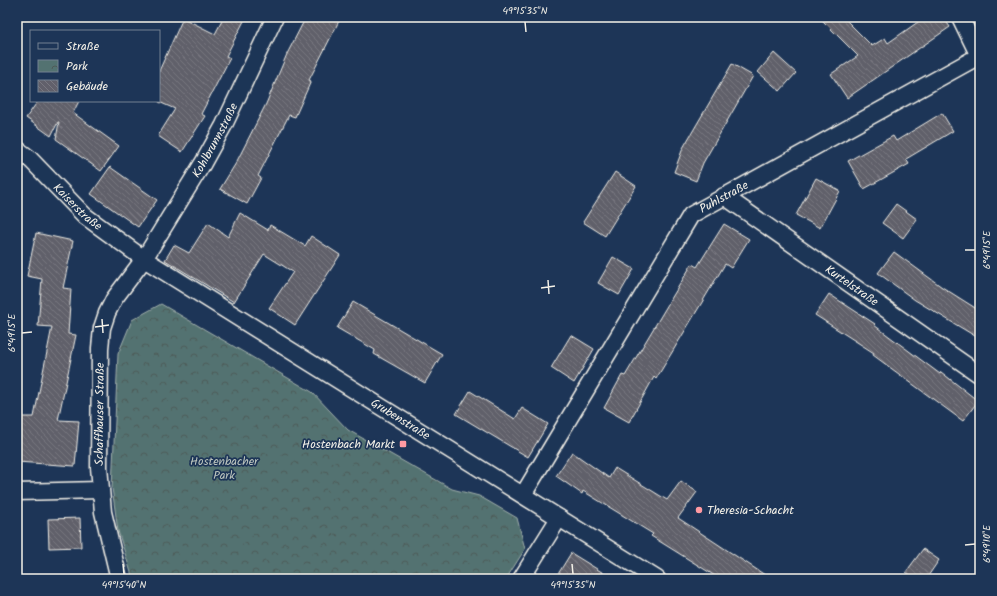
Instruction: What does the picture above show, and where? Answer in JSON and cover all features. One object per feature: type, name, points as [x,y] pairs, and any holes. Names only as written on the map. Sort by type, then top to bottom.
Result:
[{"type":"street","name":"Kohlbrunnstraße","points":[[144,259],[185,194],[224,125],[275,17]]},
{"type":"street","points":[[960,17],[980,57]]},
{"type":"street","name":"Puhlstraße","points":[[523,495],[691,215],[980,57]]},
{"type":"street","name":"Kaiserstraße","points":[[17,148],[29,158],[85,216],[144,259]]},
{"type":"street","name":"Kurtelstraße","points":[[724,196],[980,374]]},
{"type":"street","name":"Schaffhauser Straße","points":[[119,579],[108,539],[100,490],[100,348],[102,328],[107,313],[114,299],[144,259]]},
{"type":"street","name":"Grubenstraße","points":[[144,259],[657,579]]},
{"type":"street","points":[[17,492],[100,490]]},
{"type":"street","points":[[521,579],[559,518]]},
{"type":"green space","name":"Hostenbacher Park","points":[[161,304],[312,392],[348,430],[452,489],[479,496],[517,518],[525,549],[506,579],[133,579],[118,531],[112,488],[118,354],[132,320]]},
{"type":"building","points":[[224,17],[246,17],[226,56],[230,58],[201,114],[205,116],[182,152],[158,136],[175,109],[159,102],[160,69],[183,18],[215,34]]},
{"type":"building","points":[[306,17],[341,17],[309,80],[311,81],[295,117],[289,115],[258,176],[261,178],[247,204],[220,189],[236,163],[266,104],[287,54]]},
{"type":"building","points":[[819,17],[843,17],[872,46],[885,38],[888,43],[925,17],[943,17],[950,27],[847,98],[831,74],[858,56]]},
{"type":"building","points":[[774,53],[796,73],[780,91],[758,72]]},
{"type":"building","points":[[732,64],[753,76],[703,163],[696,181],[674,172],[683,148]]},
{"type":"building","points":[[37,102],[78,102],[73,113],[119,146],[101,171],[56,139],[59,122],[51,136],[26,118]]},
{"type":"building","points":[[942,113],[953,131],[906,159],[909,164],[864,189],[848,161],[893,136],[896,141]]},
{"type":"building","points":[[110,167],[157,200],[138,227],[91,194]]},
{"type":"building","points":[[615,172],[636,186],[605,236],[583,222]]},
{"type":"building","points":[[816,178],[840,191],[820,228],[796,215]]},
{"type":"building","points":[[896,204],[917,219],[903,238],[882,223]]},
{"type":"building","points":[[240,213],[268,230],[270,225],[305,246],[311,236],[340,255],[295,325],[269,308],[293,272],[264,254],[234,302],[165,260],[174,245],[189,253],[208,223],[228,237]]},
{"type":"building","points":[[724,224],[749,239],[731,268],[725,264],[656,379],[654,377],[629,422],[604,408],[622,375],[625,376],[692,264],[697,267]]},
{"type":"building","points":[[36,233],[73,241],[63,288],[71,289],[68,334],[76,335],[58,420],[79,421],[75,466],[17,462],[17,417],[34,417],[52,327],[38,326],[42,279],[27,276]]},
{"type":"building","points":[[894,252],[942,287],[980,311],[980,339],[915,300],[878,273]]},
{"type":"building","points":[[613,257],[634,269],[619,295],[598,283]]},
{"type":"building","points":[[829,294],[875,324],[874,325],[940,374],[941,372],[978,401],[963,421],[873,355],[874,353],[815,315]]},
{"type":"building","points":[[353,302],[442,354],[425,383],[374,354],[375,350],[337,328]]},
{"type":"building","points":[[571,335],[594,349],[574,383],[551,368]]},
{"type":"building","points":[[470,391],[515,419],[522,408],[548,424],[528,457],[456,414]]},
{"type":"building","points":[[572,452],[609,478],[615,468],[667,500],[681,481],[697,492],[678,518],[771,579],[720,579],[651,536],[653,534],[583,491],[582,494],[556,476]]},
{"type":"building","points":[[80,518],[81,547],[49,548],[48,519]]},
{"type":"building","points":[[923,549],[939,560],[926,579],[915,579],[906,572]]},
{"type":"building","points":[[571,553],[613,579],[555,579]]},
{"type":"place","name":"Hostenbach Markt","points":[[403,444]]},
{"type":"place","name":"Theresia-Schacht","points":[[699,510]]}]
